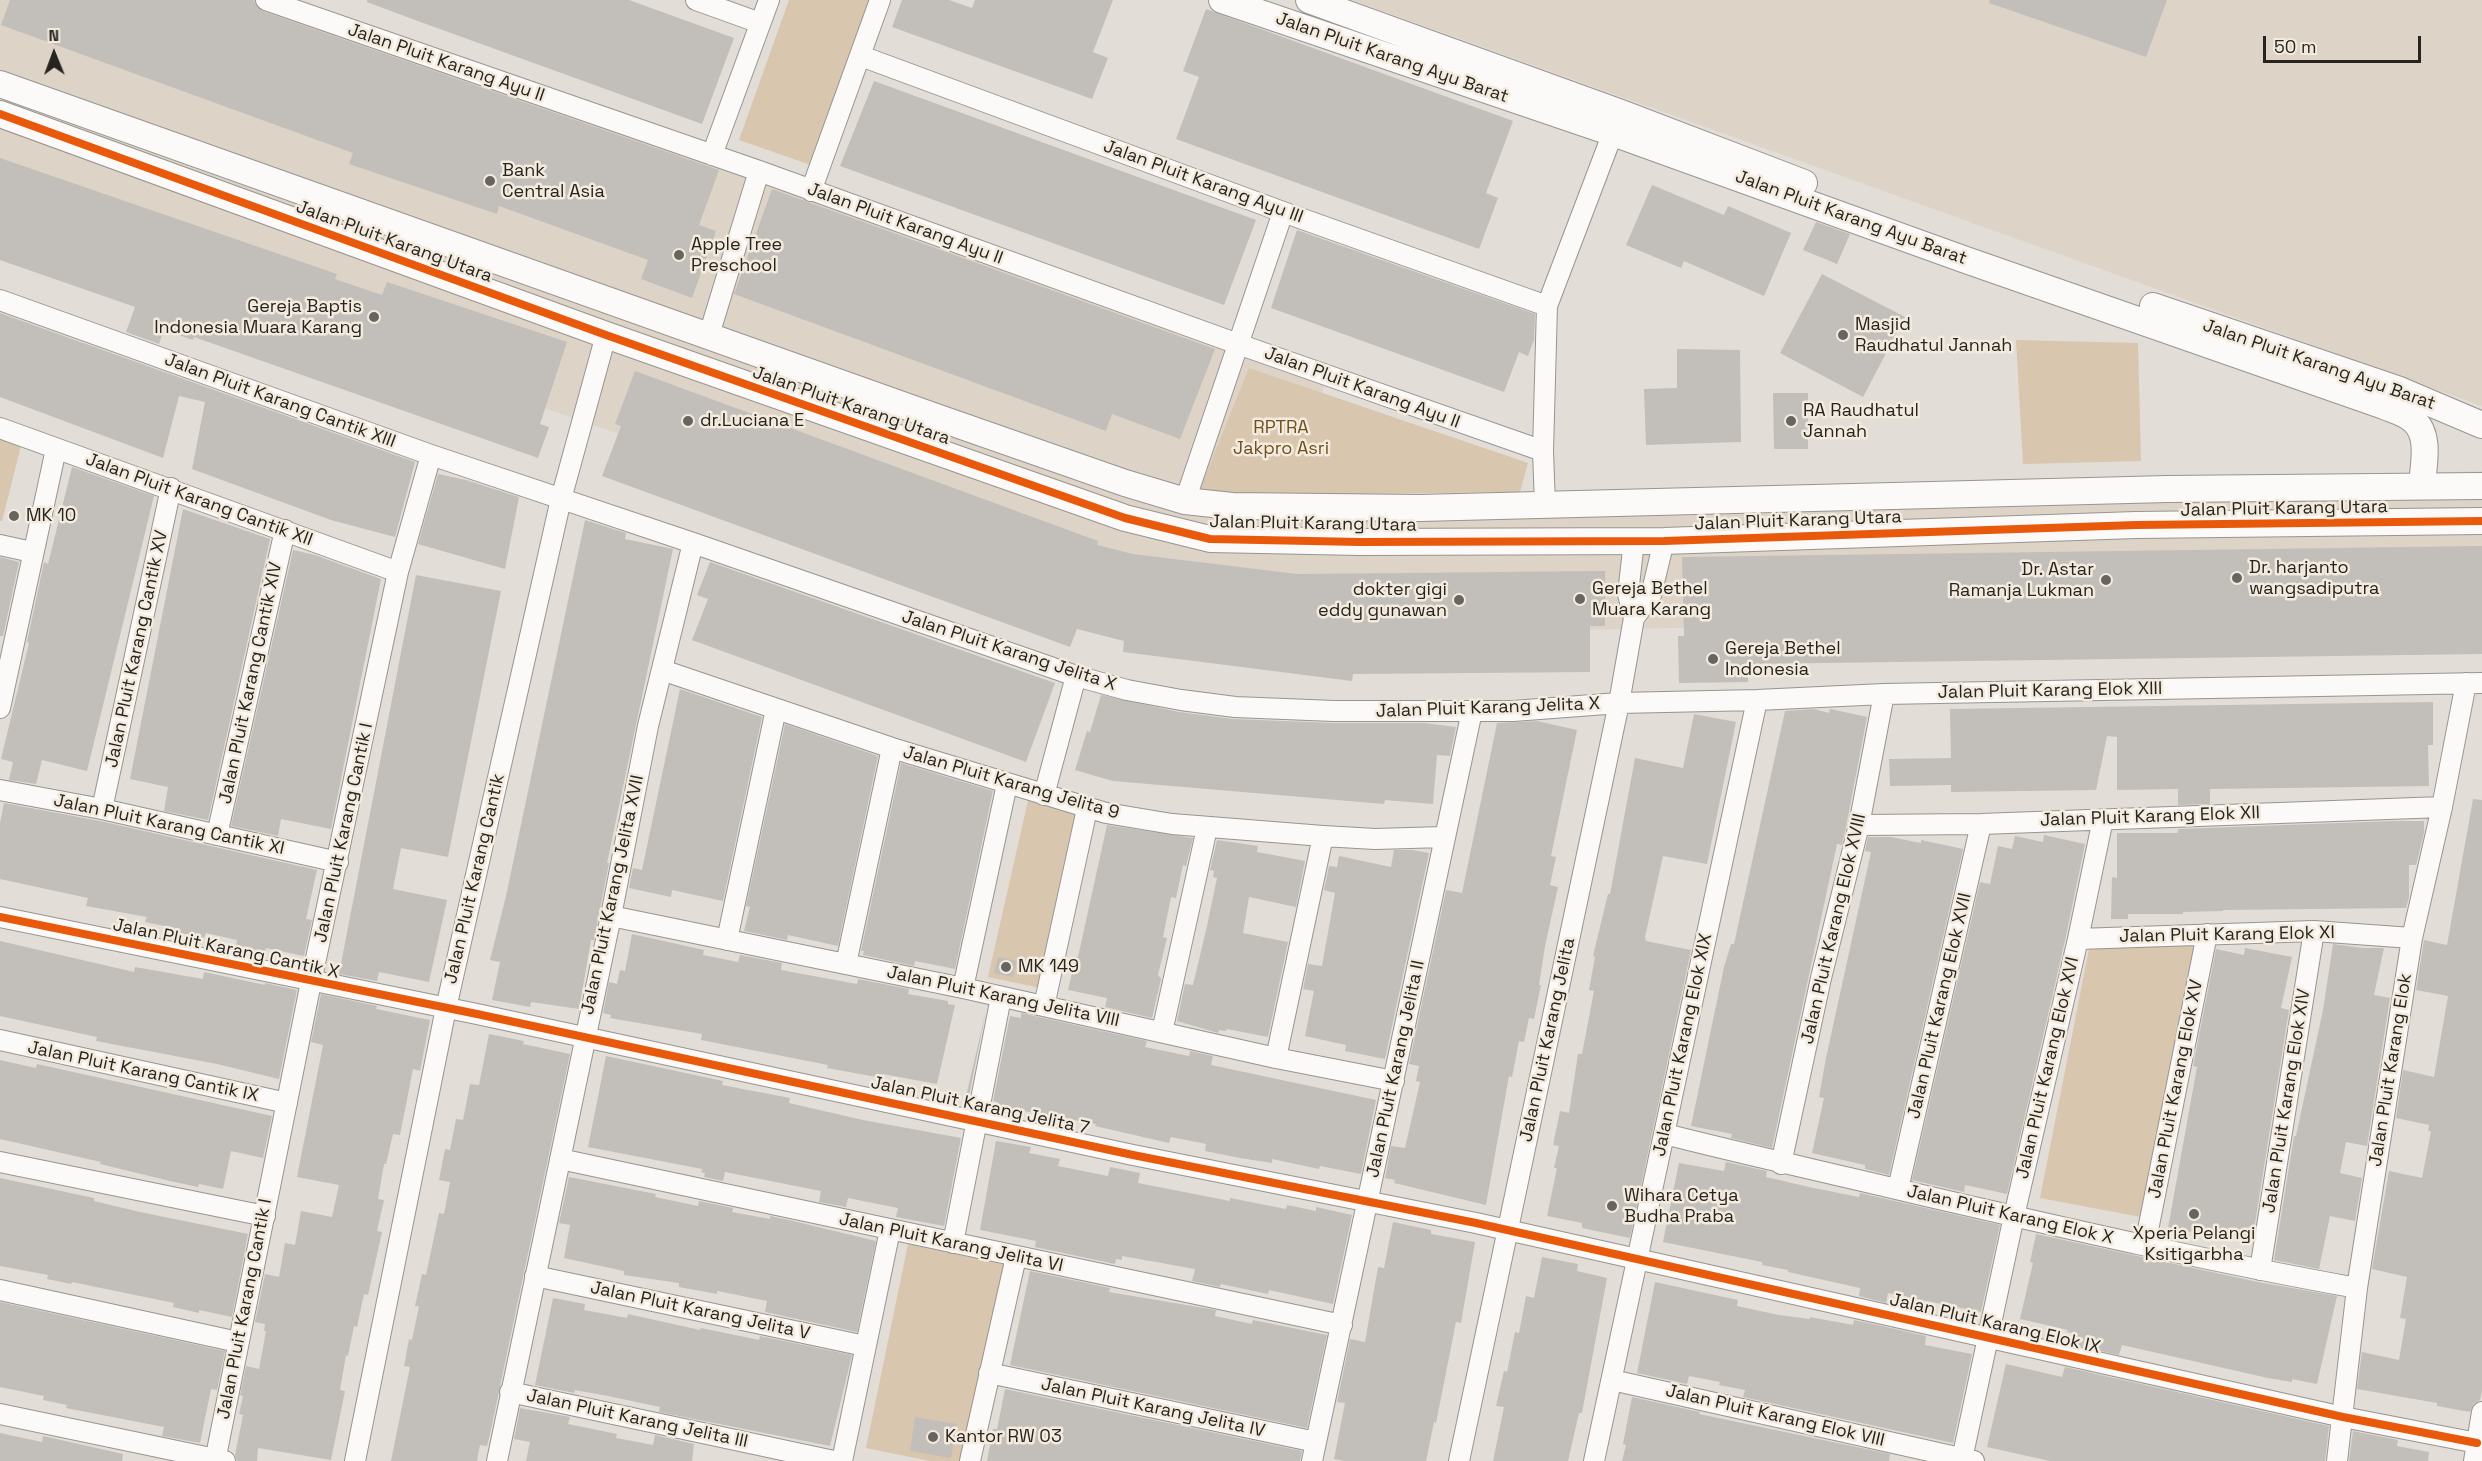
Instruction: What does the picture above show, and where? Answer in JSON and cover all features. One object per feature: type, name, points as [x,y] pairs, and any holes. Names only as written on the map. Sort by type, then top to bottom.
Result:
[{"type":"street","name":"Jalan Pluit Karang Ayu II","points":[[266,0],[759,171],[1238,344],[1543,451]]},
{"type":"street","points":[[696,0],[760,23]]},
{"type":"street","points":[[712,156],[769,0]]},
{"type":"street","points":[[811,190],[880,0]]},
{"type":"street","name":"Jalan Pluit Karang Ayu Barat","points":[[1222,0],[1617,123],[2397,389],[2482,425]]},
{"type":"street","name":"Jalan Pluit Karang Ayu Barat","points":[[1309,0],[1963,259],[2384,406],[2409,417],[2420,427],[2424,449],[2422,486]]},
{"type":"street","name":"Jalan Pluit Karang Ayu III","points":[[861,56],[1283,212],[1546,306]]},
{"type":"street","name":"Jalan Pluit Karang Utara","points":[[0,84],[936,417],[1125,483],[1185,501],[1232,506],[1420,508],[2168,489],[2482,486]]},
{"type":"street","name":"Jalan Pluit Karang Utara","points":[[0,114],[606,335],[1125,518],[1210,539],[1360,542],[1664,541],[2136,525],[2482,521]]},
{"type":"street","points":[[1545,505],[1543,451],[1546,306],[1617,123]]},
{"type":"street","points":[[709,335],[759,171]]},
{"type":"street","points":[[322,232],[333,204]]},
{"type":"street","points":[[1185,501],[1283,212]]},
{"type":"street","name":"Jalan Pluit Karang Cantik XIII","points":[[0,300],[431,455],[561,499]]},
{"type":"street","name":"Jalan Pluit Karang Cantik","points":[[355,1461],[446,1008],[561,499],[606,335]]},
{"type":"street","points":[[924,447],[936,417]]},
{"type":"street","name":"Jalan Pluit Karang Cantik XII","points":[[0,428],[398,572]]},
{"type":"street","points":[[0,708],[3,674],[56,449]]},
{"type":"street","name":"Jalan Pluit Karang Cantik I","points":[[218,1460],[238,1342],[311,982],[398,572],[431,455]]},
{"type":"street","name":"Jalan Pluit Karang Cantik XV","points":[[102,809],[171,488]]},
{"type":"street","points":[[2168,489],[2158,495],[2157,501],[2158,507],[2168,512],[2482,507]]},
{"type":"street","points":[[2111,491],[2136,525]]},
{"type":"street","points":[[1784,536],[1821,497]]},
{"type":"street","name":"Jalan Pluit Karang Jelita X","points":[[561,499],[1076,676],[1149,694],[1235,707],[1334,711],[1472,711],[1591,707],[1619,703]]},
{"type":"street","name":"Jalan Pluit Karang Cantik XIV","points":[[217,835],[285,530]]},
{"type":"street","name":"Jalan Pluit Karang Jelita","points":[[1459,1461],[1619,703],[1634,618],[1628,594],[1634,541]]},
{"type":"street","name":"Jalan Pluit Karang Jelita","points":[[1634,618],[1651,596],[1664,541]]},
{"type":"street","name":"Jalan Pluit Karang Jelita XVII","points":[[497,1461],[611,916],[648,726],[693,543]]},
{"type":"street","points":[[0,545],[32,552]]},
{"type":"street","name":"Jalan Pluit Karang Jelita 9","points":[[662,670],[892,748],[1087,809],[1207,828],[1323,836],[1444,837]]},
{"type":"street","points":[[1044,795],[1076,676]]},
{"type":"street","name":"Jalan Pluit Karang Elok XIII","points":[[1619,703],[1884,694],[2474,683]]},
{"type":"street","name":"Jalan Pluit Karang Elok","points":[[2337,1461],[2357,1288],[2412,938],[2474,683]]},
{"type":"street","name":"Jalan Pluit Karang Elok XVIII","points":[[1781,1164],[1821,978],[1859,825],[1884,694]]},
{"type":"street","name":"Jalan Pluit Karang Elok XIX","points":[[1594,1461],[1757,700]]},
{"type":"street","points":[[728,940],[776,709]]},
{"type":"street","name":"Jalan Pluit Karang Jelita II","points":[[1314,1452],[1472,711]]},
{"type":"street","points":[[846,964],[892,748]]},
{"type":"street","points":[[963,988],[1007,784]]},
{"type":"street","name":"Jalan Pluit Karang Cantik XI","points":[[0,790],[102,809],[338,862]]},
{"type":"street","name":"Jalan Pluit Karang Elok XII","points":[[1859,825],[1981,824],[2442,807]]},
{"type":"street","points":[[1044,1006],[1087,809]]},
{"type":"street","name":"Jalan Pluit Karang Elok XVI","points":[[1968,1460],[1989,1337],[2014,1216],[2078,939],[2103,819]]},
{"type":"street","name":"Jalan Pluit Karang Elok XVII","points":[[1898,1189],[1981,824]]},
{"type":"street","points":[[1162,1032],[1207,828]]},
{"type":"street","points":[[1276,1058],[1323,836]]},
{"type":"street","name":"Jalan Pluit Karang Jelita VIII","points":[[611,916],[963,988],[1276,1058],[1394,1081]]},
{"type":"street","name":"Jalan Pluit Karang Cantik X","points":[[0,917],[446,1008]]},
{"type":"street","name":"Jalan Pluit Karang Elok XI","points":[[2078,939],[2314,931],[2412,938]]},
{"type":"street","name":"Jalan Pluit Karang Elok XIV","points":[[2260,1270],[2314,931]]},
{"type":"street","name":"Jalan Pluit Karang Elok XV","points":[[2145,1245],[2207,934]]},
{"type":"street","points":[[953,1244],[1001,997]]},
{"type":"street","name":"Jalan Pluit Karang Jelita 7","points":[[446,1008],[1133,1155],[1507,1231]]},
{"type":"street","name":"Jalan Pluit Karang Cantik IX","points":[[0,1041],[287,1103]]},
{"type":"street","name":"Jalan Pluit Karang Elok X","points":[[1665,1134],[1781,1164],[2014,1216],[2260,1270],[2357,1288]]},
{"type":"street","name":"Jalan Pluit Karang Jelita VI","points":[[560,1159],[1342,1325]]},
{"type":"street","points":[[0,1162],[265,1216]]},
{"type":"street","points":[[842,1461],[890,1230]]},
{"type":"street","name":"Jalan Pluit Karang Elok IX","points":[[1507,1231],[2343,1417],[2475,1452]]},
{"type":"street","points":[[970,1461],[1016,1257]]},
{"type":"street","name":"Jalan Pluit Karang Jelita V","points":[[535,1276],[865,1346]]},
{"type":"street","points":[[0,1290],[238,1342]]},
{"type":"street","name":"Jalan Pluit Karang Jelita IV","points":[[989,1373],[1314,1452]]},
{"type":"street","name":"Jalan Pluit Karang Elok VIII","points":[[1612,1380],[1898,1453],[1968,1460]]},
{"type":"street","name":"Jalan Pluit Karang Jelita III","points":[[510,1392],[834,1461]]},
{"type":"street","points":[[2475,1452],[2482,1412]]},
{"type":"street","points":[[0,1414],[218,1460]]},
{"type":"shaded area","points":[[0,0],[253,0],[1326,374],[1299,512],[2482,471],[2482,610],[1354,635],[1095,600],[0,218]]},
{"type":"shaded area","points":[[1352,0],[2482,0],[2482,406]]},
{"type":"green space","points":[[789,0],[869,0],[811,165],[739,140]]},
{"type":"green space","points":[[2016,340],[2138,343],[2141,461],[2023,464]]},
{"type":"green space","name":"RPTRA Jakpro Asri","points":[[1249,368],[1528,463],[1520,492],[1197,496]]},
{"type":"green space","points":[[0,432],[23,438],[2,521],[0,521]]},
{"type":"green space","points":[[1029,796],[1096,811],[1055,991],[988,977]]},
{"type":"green space","points":[[2199,941],[2146,1218],[2040,1198],[2090,944]]},
{"type":"green space","points":[[908,1244],[1006,1265],[965,1461],[930,1461],[866,1448]]},
{"type":"building","points":[[10,0],[254,0],[262,11],[719,170],[699,225],[716,231],[692,298],[641,279],[648,260],[499,206],[497,214],[349,164],[353,153],[1,25]]},
{"type":"building","points":[[367,0],[629,0],[734,38],[702,124],[415,20],[367,2]]},
{"type":"building","points":[[902,0],[949,0],[972,8],[975,0],[1113,0],[1093,52],[1108,58],[1092,99],[892,27]]},
{"type":"building","points":[[1990,0],[2167,0],[2146,57],[1989,3]]},
{"type":"building","points":[[1206,9],[1513,121],[1486,193],[1498,198],[1479,249],[1176,139],[1199,77],[1183,71]]},
{"type":"building","points":[[874,81],[1256,220],[1224,305],[840,166]]},
{"type":"building","points":[[0,158],[337,274],[335,279],[382,295],[387,282],[567,342],[540,424],[549,427],[538,458],[194,337],[193,340],[164,330],[159,344],[126,332],[135,307],[0,260]]},
{"type":"building","points":[[1652,185],[1724,215],[1728,206],[1791,233],[1764,296],[1684,261],[1681,268],[1626,245]]},
{"type":"building","points":[[772,189],[1215,349],[1180,439],[1112,414],[1106,431],[734,294]]},
{"type":"building","points":[[1816,222],[1850,234],[1837,264],[1803,250]]},
{"type":"building","points":[[1297,230],[1535,314],[1534,340],[1528,356],[1519,352],[1504,392],[1271,308]]},
{"type":"building","name":"Masjid Raudhatul Jannah","points":[[1822,274],[1905,317],[1863,397],[1780,353]]},
{"type":"building","points":[[0,313],[415,462],[395,537],[331,520],[192,469],[205,402],[179,396],[163,458],[0,397]]},
{"type":"building","points":[[1677,349],[1740,350],[1741,442],[1646,445],[1644,389],[1677,388]]},
{"type":"building","points":[[635,371],[1098,541],[1097,545],[1133,554],[1297,574],[1605,571],[1605,626],[1590,626],[1590,672],[1353,674],[1352,681],[1123,652],[1124,641],[1077,629],[1070,647],[602,476],[621,426],[615,424]]},
{"type":"building","name":"RA Raudhatul Jannah","points":[[1773,393],[1808,393],[1808,449],[1774,449]]},
{"type":"building","points":[[72,467],[154,496],[87,771],[42,760],[36,784],[9,780],[13,762],[1,759],[29,643],[27,642],[44,562],[48,564]]},
{"type":"building","points":[[438,474],[466,480],[519,497],[505,569],[418,544]]},
{"type":"building","points":[[183,509],[270,539],[208,820],[164,811],[168,787],[130,779]]},
{"type":"building","points":[[585,520],[626,533],[625,539],[673,549],[607,863],[609,863],[594,940],[591,940],[579,1009],[531,1002],[530,1007],[492,1000],[500,962],[490,960],[506,896]]},
{"type":"building","points":[[2482,546],[2482,654],[1748,664],[1748,682],[1679,683],[1678,636],[1684,636],[1682,557]]},
{"type":"building","points":[[293,550],[315,555],[381,579],[331,829],[281,819],[278,836],[231,826]]},
{"type":"building","points":[[0,557],[19,562],[3,636],[0,636]]},
{"type":"building","points":[[710,562],[1055,683],[1026,762],[692,640],[708,599],[697,595]]},
{"type":"building","points":[[416,575],[501,591],[448,857],[401,848],[393,889],[447,900],[429,982],[379,972],[377,981],[339,974]]},
{"type":"building","points":[[680,689],[762,717],[723,901],[672,890],[671,897],[629,888],[633,868],[642,870]]},
{"type":"building","points":[[1101,695],[1179,712],[1233,719],[1334,723],[1424,723],[1456,727],[1450,756],[1437,755],[1433,804],[1385,800],[1384,804],[1113,781],[1075,770]]},
{"type":"building","points":[[2433,702],[2433,745],[2428,745],[2429,786],[2210,789],[2210,804],[2178,805],[2178,789],[2117,790],[2117,737],[2107,736],[2096,790],[1951,792],[1951,785],[1890,786],[1889,759],[1951,758],[1950,709]]},
{"type":"building","points":[[1814,709],[1829,713],[1830,709],[1867,717],[1846,827],[1842,845],[1837,844],[1772,1148],[1731,1138],[1732,1134],[1691,1126],[1724,967],[1731,944],[1734,944],[1785,711]]},
{"type":"building","points":[[1694,714],[1736,722],[1707,864],[1663,856],[1645,937],[1646,941],[1691,950],[1630,1238],[1582,1228],[1582,1223],[1547,1216],[1559,1146],[1553,1145],[1560,1111],[1569,1113],[1578,1054],[1582,1054],[1594,991],[1589,990],[1595,957],[1593,956],[1608,894],[1610,894],[1635,758],[1683,768]]},
{"type":"building","points":[[1537,721],[1577,730],[1551,856],[1556,857],[1550,885],[1558,887],[1545,946],[1539,985],[1541,985],[1534,1019],[1529,1018],[1524,1042],[1519,1041],[1512,1077],[1509,1076],[1486,1205],[1394,1183],[1395,1180],[1385,1178],[1391,1146],[1405,1148],[1420,1082],[1416,1081],[1419,1066],[1409,1064],[1446,890],[1462,893],[1497,723]]},
{"type":"building","points":[[785,724],[878,756],[838,946],[788,935],[787,940],[744,931],[750,907],[746,906]]},
{"type":"building","points":[[901,763],[993,791],[955,969],[915,961],[914,966],[863,955],[864,951],[861,951]]},
{"type":"building","points":[[2473,799],[2482,800],[2482,1391],[2480,1400],[2473,1404],[2470,1412],[2437,1406],[2437,1403],[2357,1389],[2362,1352],[2399,1360],[2406,1319],[2400,1318],[2407,1277],[2372,1269],[2389,1171],[2422,1178],[2431,1131],[2428,1131],[2429,1125],[2396,1118],[2403,1070],[2434,1077],[2448,996],[2416,990],[2424,940],[2447,945]]},
{"type":"building","points":[[4,803],[100,821],[317,870],[306,919],[312,920],[304,956],[266,948],[265,952],[236,945],[237,940],[206,933],[204,938],[174,932],[174,928],[145,922],[147,917],[86,906],[88,898],[0,879],[0,823]]},
{"type":"building","points":[[2424,821],[2424,833],[2416,865],[2409,865],[2409,897],[2406,908],[2223,910],[2183,912],[2183,914],[2128,914],[2128,919],[2111,919],[2112,877],[2117,878],[2117,833],[2178,833],[2178,829]]},
{"type":"building","points":[[1107,825],[1193,838],[1186,866],[1183,865],[1176,898],[1171,897],[1163,937],[1167,938],[1158,975],[1161,979],[1152,1018],[1105,1007],[1107,998],[1068,990],[1076,956],[1078,957]]},
{"type":"building","points":[[2044,835],[2085,844],[2007,1194],[1965,1185],[1964,1192],[1912,1180],[1980,882],[1990,884],[1998,846],[2012,849],[2015,836],[2043,842]]},
{"type":"building","points":[[1868,837],[1891,837],[1921,843],[1921,840],[1963,849],[1889,1175],[1865,1169],[1865,1165],[1812,1153],[1824,1098],[1819,1097],[1826,1058],[1871,852],[1865,851]]},
{"type":"building","points":[[1217,840],[1258,846],[1257,852],[1305,861],[1296,907],[1249,897],[1243,933],[1288,942],[1268,1037],[1227,1029],[1226,1031],[1219,1030],[1218,1033],[1177,1021],[1185,984],[1193,985],[1207,926],[1217,878],[1213,877],[1214,871],[1210,870]]},
{"type":"building","points":[[1394,850],[1429,853],[1385,1059],[1345,1051],[1346,1045],[1305,1036],[1314,991],[1303,989],[1308,964],[1322,966],[1335,893],[1324,890],[1329,866],[1337,867],[1339,856],[1391,867]]},
{"type":"building","points":[[632,934],[704,950],[703,955],[738,962],[740,955],[782,963],[781,970],[857,984],[858,979],[909,989],[908,994],[948,1001],[948,1004],[955,1005],[937,1084],[883,1074],[882,1078],[827,1068],[828,1065],[701,1040],[702,1034],[610,1018],[611,1015],[603,1013],[609,982],[617,984],[620,970],[625,971]]},
{"type":"building","points":[[0,941],[134,972],[135,967],[203,979],[204,972],[297,990],[279,1079],[217,1064],[96,1041],[97,1037],[0,1016]]},
{"type":"building","points":[[2333,944],[2384,948],[2374,995],[2390,998],[2367,1146],[2346,1142],[2340,1173],[2362,1178],[2355,1221],[2330,1216],[2319,1269],[2274,1260],[2294,1136],[2296,1136],[2323,1010]]},
{"type":"building","points":[[2245,948],[2292,957],[2281,1008],[2289,1010],[2252,1242],[2168,1228],[2197,1067],[2193,1066],[2216,949],[2244,955]]},
{"type":"building","name":"MK 149","points":[[998,957],[1017,961],[1013,977],[994,973]]},
{"type":"building","points":[[321,994],[377,1006],[376,1009],[430,1020],[420,1071],[413,1069],[400,1135],[393,1134],[386,1164],[384,1164],[378,1199],[384,1200],[377,1231],[382,1232],[368,1295],[364,1294],[357,1327],[354,1326],[348,1356],[346,1355],[340,1390],[345,1391],[331,1460],[258,1448],[257,1461],[237,1461],[235,1455],[243,1415],[239,1414],[243,1396],[240,1395],[246,1366],[259,1369],[266,1331],[264,1331],[265,1324],[255,1322],[265,1274],[279,1277],[285,1243],[295,1245],[301,1211],[332,1217],[339,1185],[297,1177],[323,1045],[311,1042]]},
{"type":"building","points":[[986,1011],[969,1096],[966,1096]]},
{"type":"building","points":[[1021,1013],[1147,1041],[1145,1047],[1189,1056],[1190,1051],[1213,1056],[1211,1065],[1376,1100],[1361,1174],[1320,1166],[1319,1169],[1272,1159],[1272,1163],[1240,1158],[1205,1151],[1206,1144],[1171,1137],[1169,1143],[1095,1126],[1096,1124],[996,1106],[997,1102],[993,1101],[1010,1016],[1021,1018]]},
{"type":"building","points":[[489,1034],[570,1054],[490,1434],[487,1446],[480,1445],[477,1461],[391,1461],[410,1367],[404,1366],[419,1306],[415,1306],[422,1274],[426,1275],[439,1213],[444,1214],[450,1182],[439,1180],[445,1149],[450,1150],[456,1119],[463,1120],[470,1084],[479,1085]]},
{"type":"building","points":[[606,1056],[723,1081],[722,1085],[790,1098],[789,1103],[863,1120],[961,1138],[944,1226],[896,1217],[898,1208],[848,1198],[846,1207],[819,1202],[821,1191],[725,1172],[723,1181],[704,1177],[705,1173],[701,1172],[702,1169],[588,1147]]},
{"type":"building","points":[[0,1060],[36,1068],[37,1064],[272,1116],[263,1158],[231,1151],[223,1189],[170,1181],[100,1164],[101,1162],[0,1139]]},
{"type":"building","points":[[996,1141],[1031,1147],[1029,1153],[1060,1159],[1058,1166],[1108,1176],[1110,1167],[1140,1173],[1138,1183],[1230,1201],[1230,1198],[1286,1209],[1287,1205],[1316,1211],[1316,1207],[1352,1215],[1333,1304],[1269,1290],[1268,1294],[1221,1284],[1220,1287],[1192,1281],[1195,1269],[1122,1256],[1122,1260],[1116,1259],[1115,1264],[1035,1247],[1036,1241],[980,1230]]},
{"type":"building","points":[[1726,1162],[1767,1171],[1766,1177],[1809,1187],[1859,1197],[1860,1193],[2000,1225],[1981,1312],[1888,1293],[1886,1303],[1859,1296],[1860,1288],[1788,1272],[1788,1270],[1762,1265],[1762,1262],[1663,1242],[1679,1163],[1724,1171]]},
{"type":"building","points":[[569,1177],[656,1194],[655,1197],[698,1206],[699,1201],[733,1208],[732,1212],[770,1219],[770,1216],[876,1241],[857,1332],[765,1312],[767,1301],[717,1291],[717,1294],[679,1287],[679,1283],[624,1275],[624,1271],[564,1258],[570,1225],[559,1223]]},
{"type":"building","points":[[0,1178],[94,1198],[94,1201],[140,1212],[248,1234],[232,1317],[199,1310],[199,1313],[173,1307],[174,1303],[47,1279],[48,1275],[0,1266]]},
{"type":"building","points":[[1393,1222],[1431,1230],[1431,1234],[1475,1242],[1461,1323],[1456,1322],[1426,1461],[1334,1459],[1345,1403],[1337,1402],[1350,1339],[1365,1342],[1378,1267],[1384,1268]]},
{"type":"building","points":[[2036,1234],[2258,1282],[2337,1296],[2317,1384],[2292,1379],[2292,1382],[2268,1378],[2122,1345],[2119,1355],[2070,1344],[2073,1333],[2067,1332],[2068,1330],[2020,1319],[2033,1263],[2030,1262]]},
{"type":"building","points":[[1542,1257],[1578,1264],[1577,1271],[1607,1278],[1582,1413],[1579,1413],[1568,1461],[1493,1461],[1504,1407],[1496,1406],[1504,1371],[1507,1372],[1515,1332],[1519,1333],[1526,1296],[1534,1298]]},
{"type":"building","points":[[1030,1271],[1110,1288],[1109,1292],[1216,1310],[1215,1316],[1252,1324],[1253,1320],[1327,1335],[1307,1428],[1010,1365]]},
{"type":"building","points":[[1655,1282],[1738,1300],[1737,1306],[1779,1315],[1810,1319],[1810,1317],[1853,1325],[1854,1320],[1882,1326],[1926,1336],[1925,1345],[1972,1354],[1953,1443],[1743,1397],[1745,1390],[1719,1385],[1720,1382],[1689,1376],[1687,1384],[1637,1373]]},
{"type":"building","points":[[553,1298],[585,1304],[584,1310],[627,1318],[628,1314],[759,1340],[760,1336],[852,1355],[830,1446],[659,1412],[660,1407],[608,1396],[575,1390],[574,1393],[535,1385]]},
{"type":"building","points":[[0,1302],[225,1351],[217,1390],[211,1389],[200,1443],[162,1436],[164,1427],[66,1408],[67,1405],[43,1400],[44,1396],[0,1387]]},
{"type":"building","points":[[2006,1364],[2062,1377],[2065,1367],[2329,1426],[2325,1461],[2050,1461],[1987,1447]]},
{"type":"building","points":[[1005,1389],[1302,1451],[1300,1461],[987,1461],[993,1429],[997,1429]]},
{"type":"building","points":[[1632,1397],[1700,1412],[1699,1414],[1890,1454],[1889,1461],[1622,1461]]},
{"type":"building","points":[[520,1408],[570,1417],[568,1424],[617,1434],[616,1438],[653,1445],[655,1435],[694,1444],[692,1461],[526,1461],[530,1442],[514,1439]]},
{"type":"building","name":"Kantor RW 03","points":[[915,1417],[957,1424],[951,1458],[910,1451]]},
{"type":"building","points":[[2353,1431],[2398,1440],[2397,1446],[2429,1452],[2428,1461],[2349,1461]]},
{"type":"building","points":[[0,1433],[42,1442],[43,1436],[123,1454],[122,1461],[0,1461]]},
{"type":"cycle path","points":[[0,114],[606,335],[1125,518],[1210,539],[1360,542],[1664,541],[2136,525],[2482,521]]},
{"type":"cycle path","points":[[0,917],[477,1014],[1133,1155],[1476,1223],[2343,1417],[2477,1443]]},
{"type":"place","name":"Bank Central Asia","points":[[490,181]]},
{"type":"place","name":"Apple Tree Preschool","points":[[679,255]]},
{"type":"place","name":"Gereja Baptis Indonesia Muara Karang","points":[[374,317]]},
{"type":"place","name":"Masjid Raudhatul Jannah","points":[[1843,335]]},
{"type":"place","name":"dr.Luciana E","points":[[688,421]]},
{"type":"place","name":"RA Raudhatul Jannah","points":[[1791,421]]},
{"type":"place","name":"MK 10","points":[[14,516]]},
{"type":"place","name":"Dr. harjanto wangsadiputra","points":[[2237,578]]},
{"type":"place","name":"Dr. Astar Ramanja Lukman","points":[[2106,580]]},
{"type":"place","name":"Gereja Bethel Muara Karang","points":[[1580,599]]},
{"type":"place","name":"dokter gigi eddy gunawan","points":[[1459,600]]},
{"type":"place","name":"Gereja Bethel Indonesia","points":[[1713,659]]},
{"type":"place","name":"MK 149","points":[[1006,967]]},
{"type":"place","name":"Wihara Cetya Budha Praba","points":[[1612,1206]]},
{"type":"place","name":"Xperia Pelangi Ksitigarbha","points":[[2194,1214]]},
{"type":"place","name":"Kantor RW 03","points":[[933,1437]]}]
